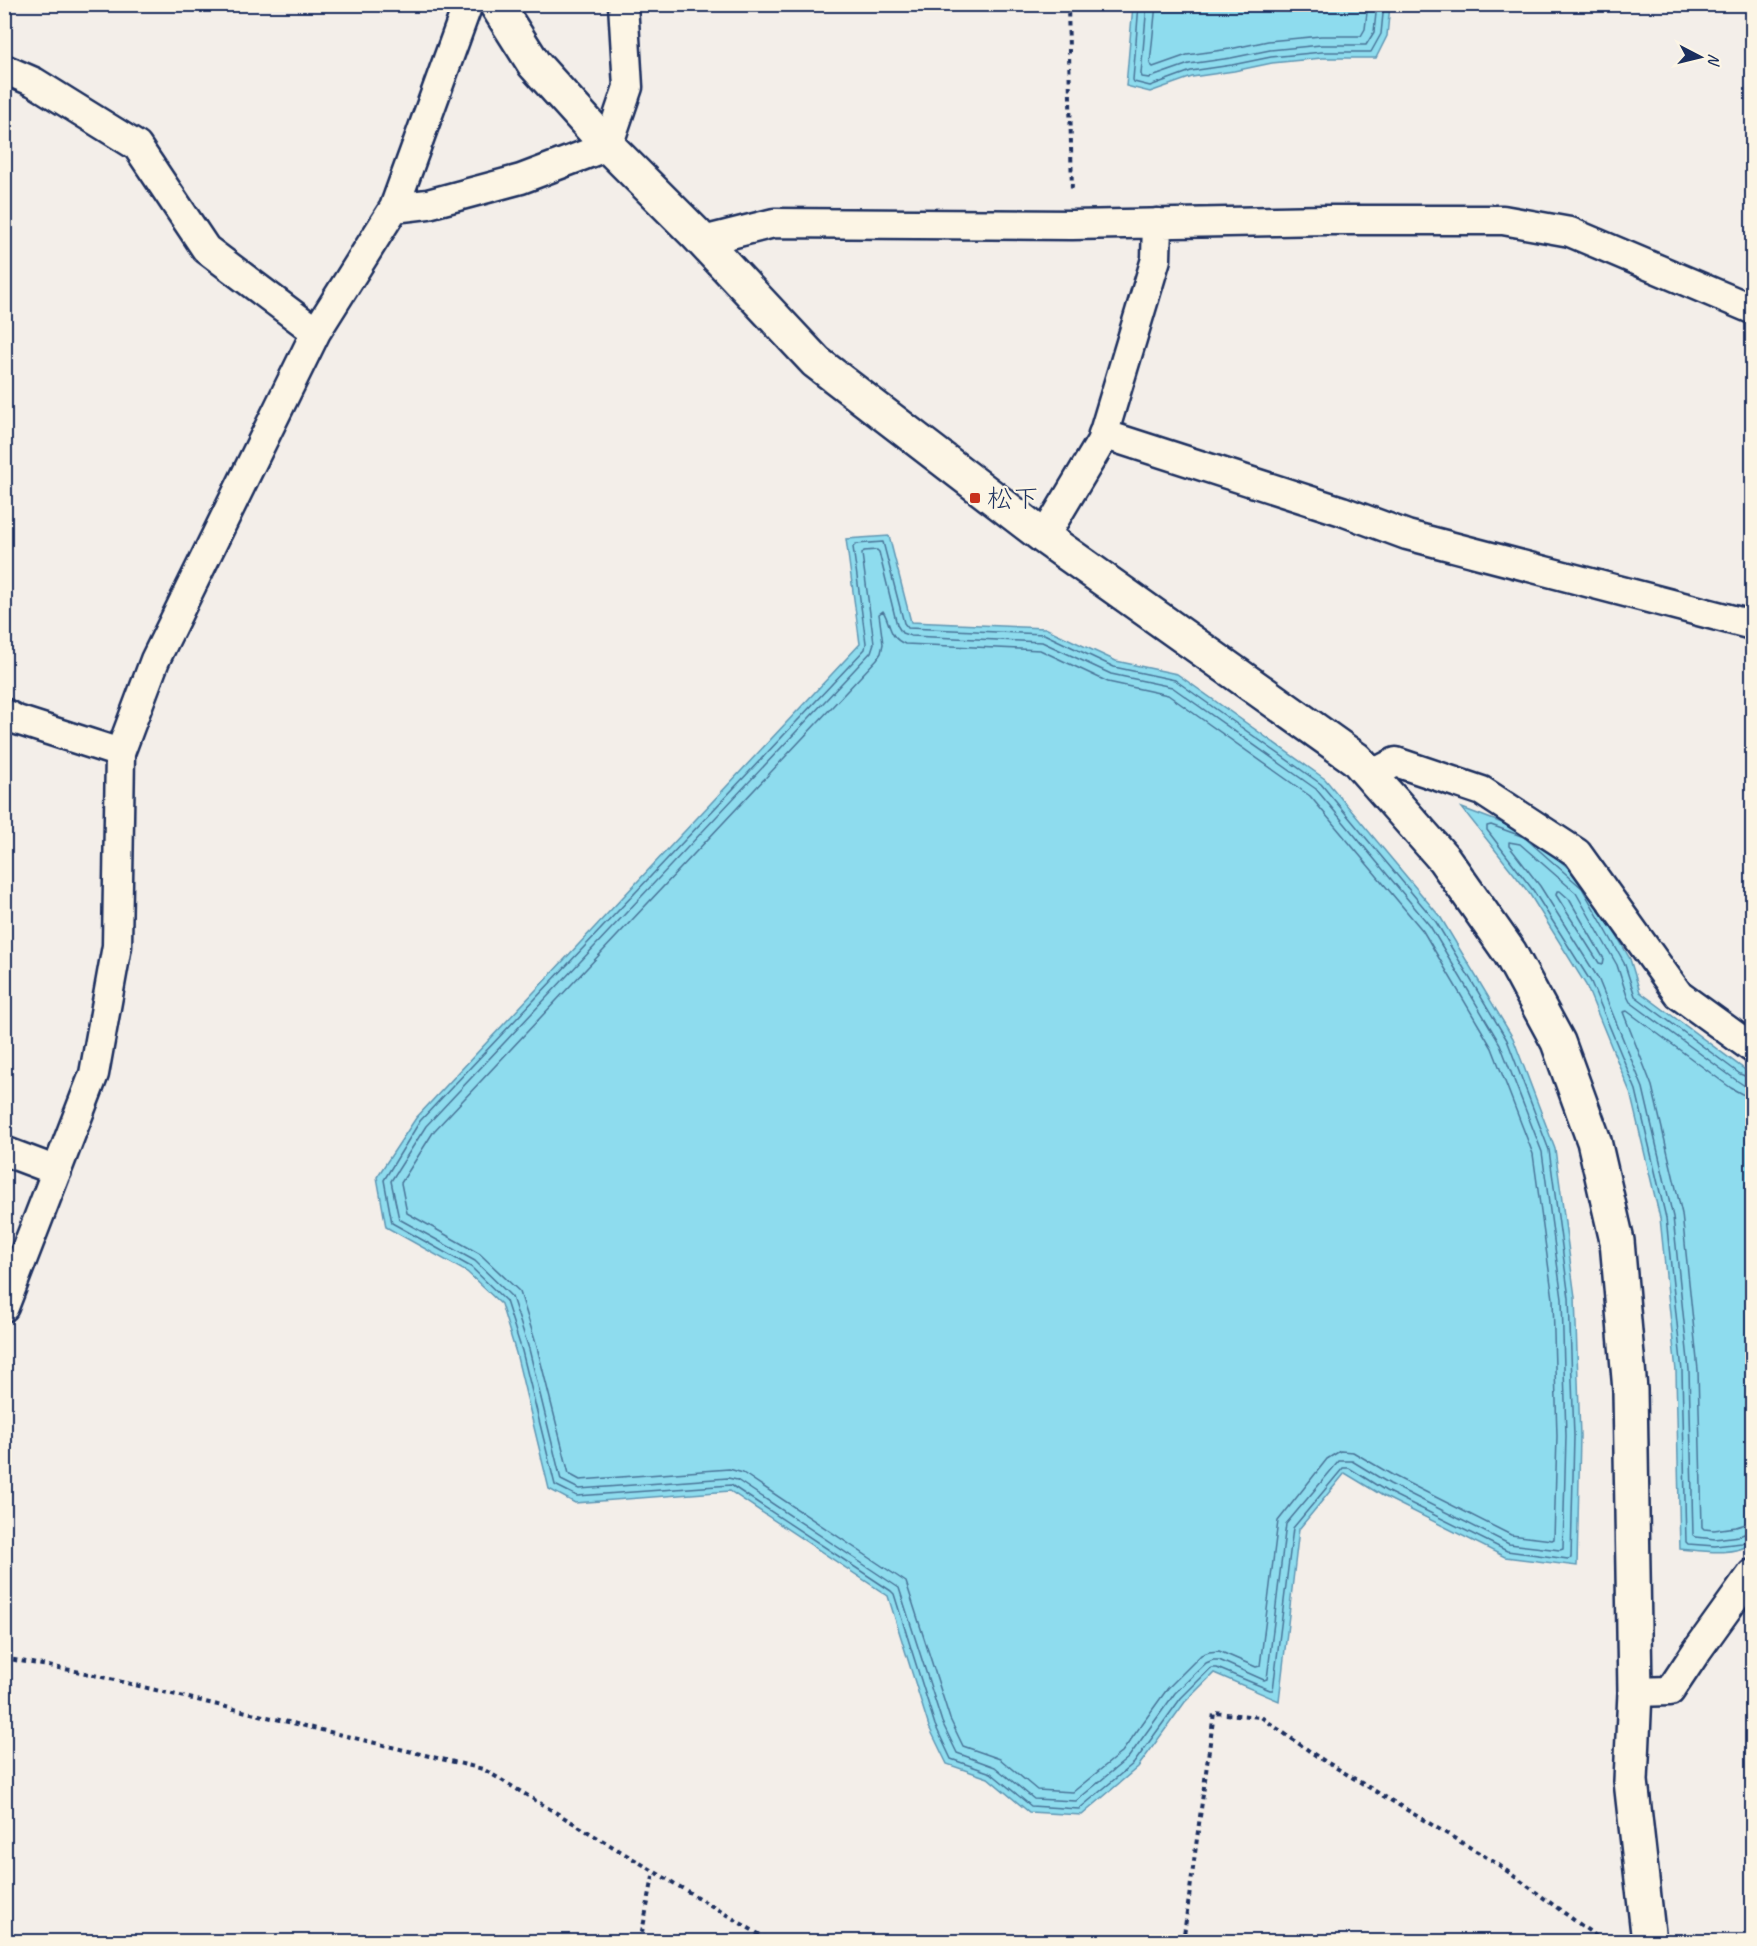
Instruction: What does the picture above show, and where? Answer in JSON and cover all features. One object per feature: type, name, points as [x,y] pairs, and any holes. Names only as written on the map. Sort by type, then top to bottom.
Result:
[{"type":"street","points":[[4,1307],[94,1074],[117,945],[120,753],[155,660],[316,332],[394,208],[468,4]]},
{"type":"street","points":[[496,4],[534,64],[608,146],[703,241],[816,362],[1044,537],[1356,759],[1444,859],[1510,953],[1558,1042],[1594,1141],[1617,1240],[1630,1390],[1635,1692],[1631,1781],[1649,1941]]},
{"type":"street","points":[[608,146],[628,87],[623,4]]},
{"type":"street","points":[[4,69],[34,82],[137,146],[206,249],[316,332]]},
{"type":"street","points":[[394,208],[428,204],[521,179],[608,146]]},
{"type":"street","points":[[703,241],[774,222],[1072,225],[1326,220],[1503,220],[1570,232],[1752,309]]},
{"type":"street","points":[[1044,537],[1101,442],[1156,259],[1157,223]]},
{"type":"street","points":[[1103,434],[1342,511],[1407,535],[1752,625]]},
{"type":"street","points":[[4,713],[17,720],[120,753]]},
{"type":"street","points":[[1371,776],[1396,762],[1482,791],[1576,853],[1679,995],[1752,1048]]},
{"type":"street","points":[[4,1151],[57,1171]]},
{"type":"street","points":[[1635,1692],[1670,1691],[1752,1574]]},
{"type":"path","points":[[1068,4],[1072,225]]},
{"type":"path","points":[[4,1658],[81,1672],[483,1768],[772,1941]]},
{"type":"path","points":[[1183,1941],[1214,1713],[1261,1717],[1318,1757],[1496,1863],[1604,1941]]},
{"type":"path","points":[[640,1941],[654,1872]]},
{"type":"water","points":[[1133,4],[1390,5],[1387,36],[1376,58],[1322,58],[1272,63],[1192,77],[1150,92],[1126,86]]},
{"type":"water","points":[[889,536],[911,622],[1045,628],[1116,661],[1177,674],[1325,779],[1441,918],[1513,1038],[1555,1149],[1575,1297],[1580,1436],[1577,1566],[1505,1557],[1383,1496],[1345,1473],[1299,1529],[1279,1701],[1214,1673],[1185,1702],[1138,1767],[1082,1815],[1029,1812],[988,1778],[947,1764],[929,1727],[888,1596],[730,1491],[575,1503],[549,1489],[516,1353],[501,1304],[467,1272],[386,1227],[377,1177],[416,1118],[860,644],[846,539]]},
{"type":"water","points":[[1462,808],[1526,832],[1587,884],[1630,959],[1640,992],[1752,1075],[1752,1544],[1744,1548],[1717,1552],[1680,1549],[1676,1371],[1660,1218],[1630,1092],[1586,985],[1529,893]]},
{"type":"place","name":"松下","points":[[975,498]]}]
